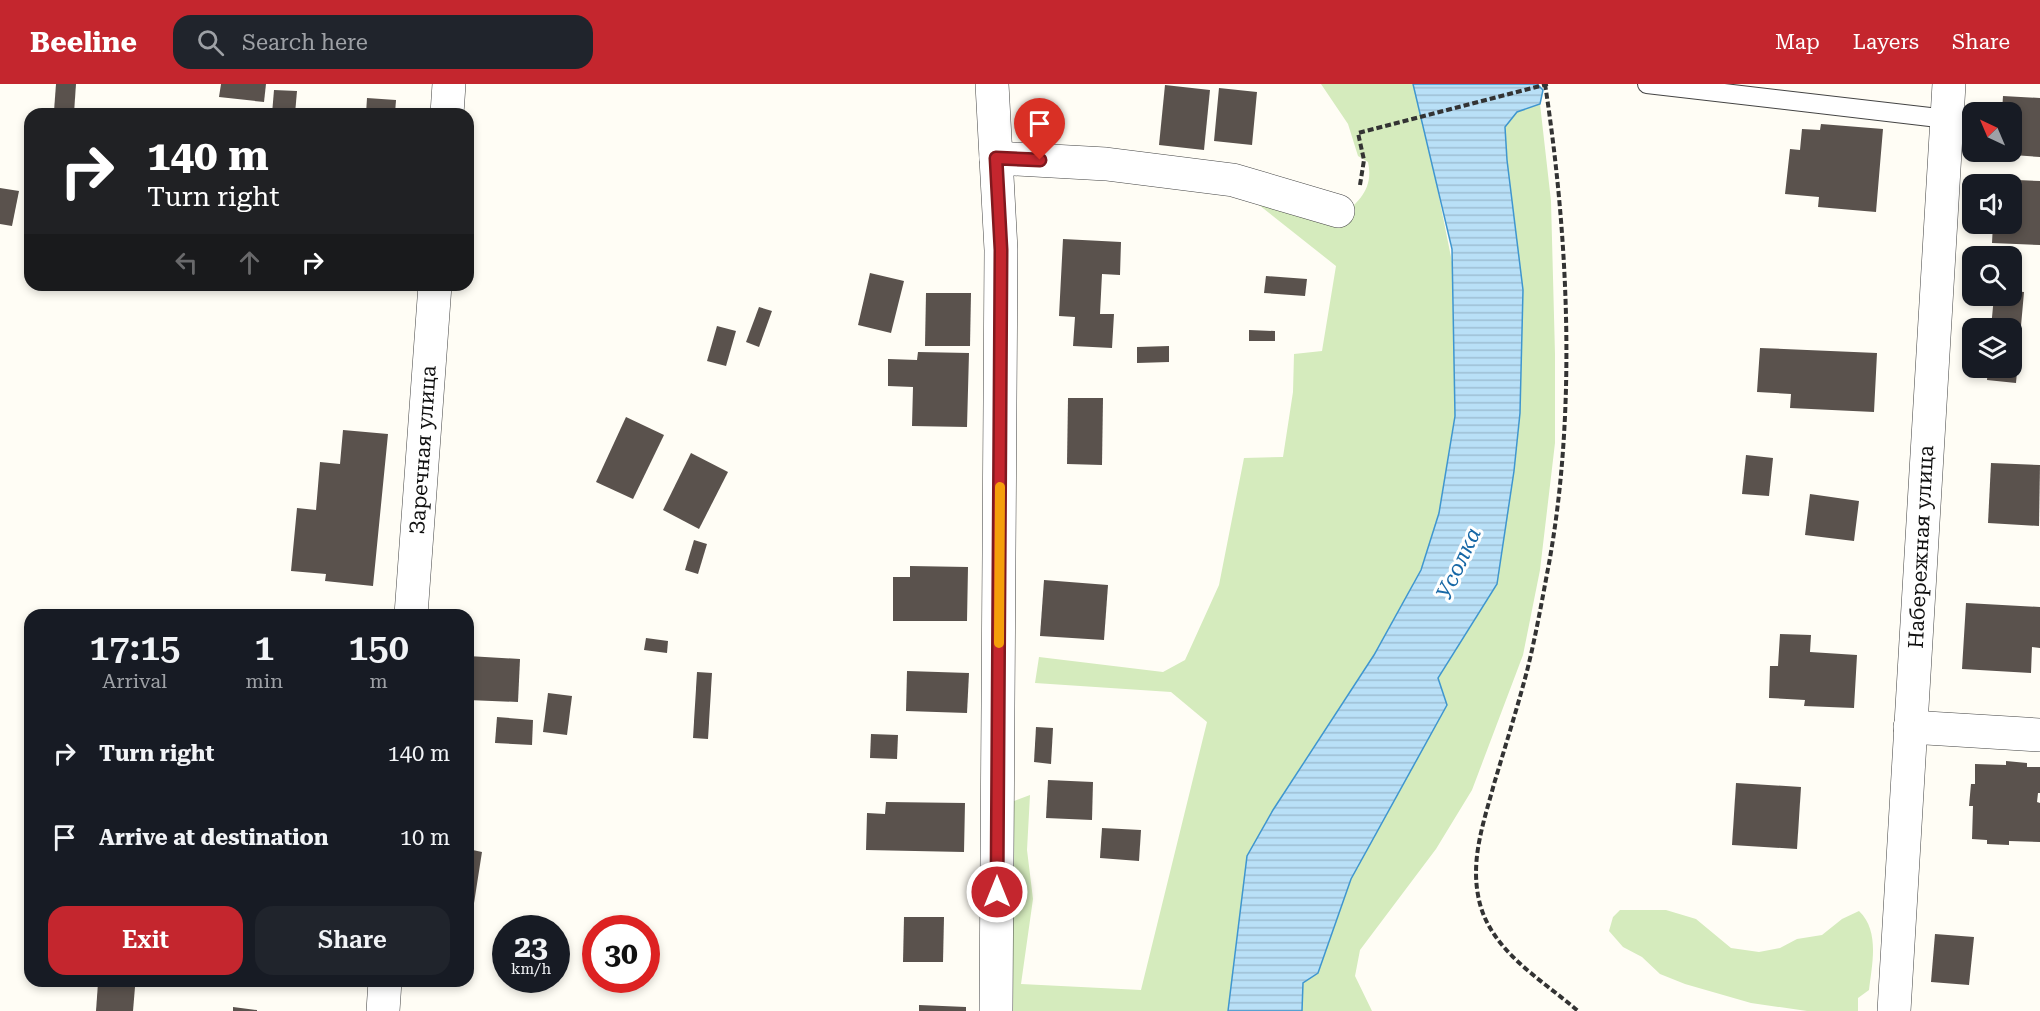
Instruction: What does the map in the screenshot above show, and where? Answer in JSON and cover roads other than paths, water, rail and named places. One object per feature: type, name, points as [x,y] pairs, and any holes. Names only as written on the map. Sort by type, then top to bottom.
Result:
[{"type":"street","points":[[447,108],[449,84]]},
{"type":"street","points":[[992,84],[1001,250],[996,1011]]},
{"type":"street","name":"Набережная улица","points":[[1894,1011],[1949,84]]},
{"type":"street","points":[[996,158],[1106,164],[1233,180],[1338,211]]},
{"type":"street","name":"Заречная улица","points":[[411,609],[435,291]]},
{"type":"street","points":[[1910,727],[2040,735]]},
{"type":"street","points":[[383,1011],[385,987]]},
{"type":"lane","points":[[1647,84],[1947,119]]},
{"type":"water","name":"Усолка","points":[[1413,84],[1537,84],[1543,90],[1540,104],[1517,112],[1505,127],[1523,290],[1520,413],[1497,584],[1438,678],[1447,705],[1351,879],[1318,973],[1303,983],[1302,1011],[1228,1011],[1247,856],[1273,810],[1374,655],[1421,570],[1439,513],[1455,416],[1452,249]]}]
